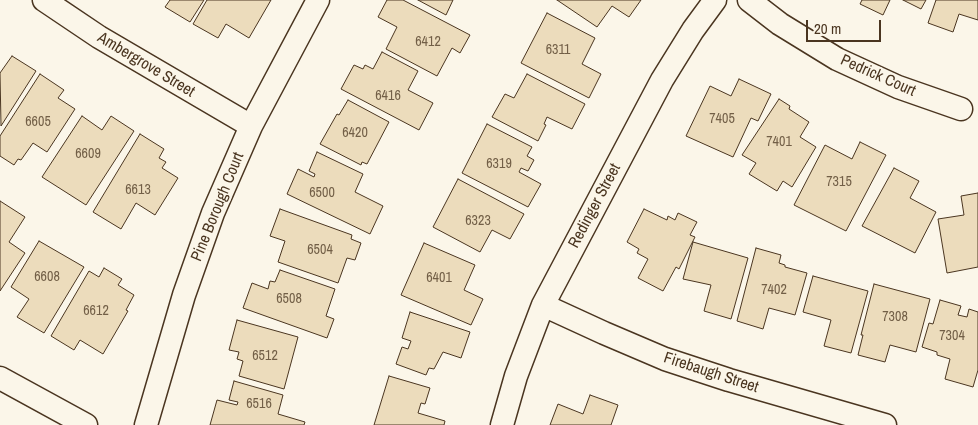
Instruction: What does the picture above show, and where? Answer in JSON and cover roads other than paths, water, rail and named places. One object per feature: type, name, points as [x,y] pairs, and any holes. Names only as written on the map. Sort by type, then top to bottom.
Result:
[{"type":"street","name":"Ambergrove Street","points":[[44,0],[107,42],[251,126]]},
{"type":"street","name":"Pine Borough Court","points":[[146,425],[184,295],[210,222],[251,126],[318,0]]},
{"type":"street","name":"Redinger Street","points":[[502,425],[516,376],[544,304],[662,80],[693,30],[715,0]]},
{"type":"street","name":"Pedrick Court","points":[[749,0],[780,24],[837,59],[898,87],[961,109]]},
{"type":"street","name":"Firebaugh Street","points":[[544,304],[604,333],[665,358],[729,380],[884,425]]},
{"type":"street","points":[[0,378],[86,425]]}]
